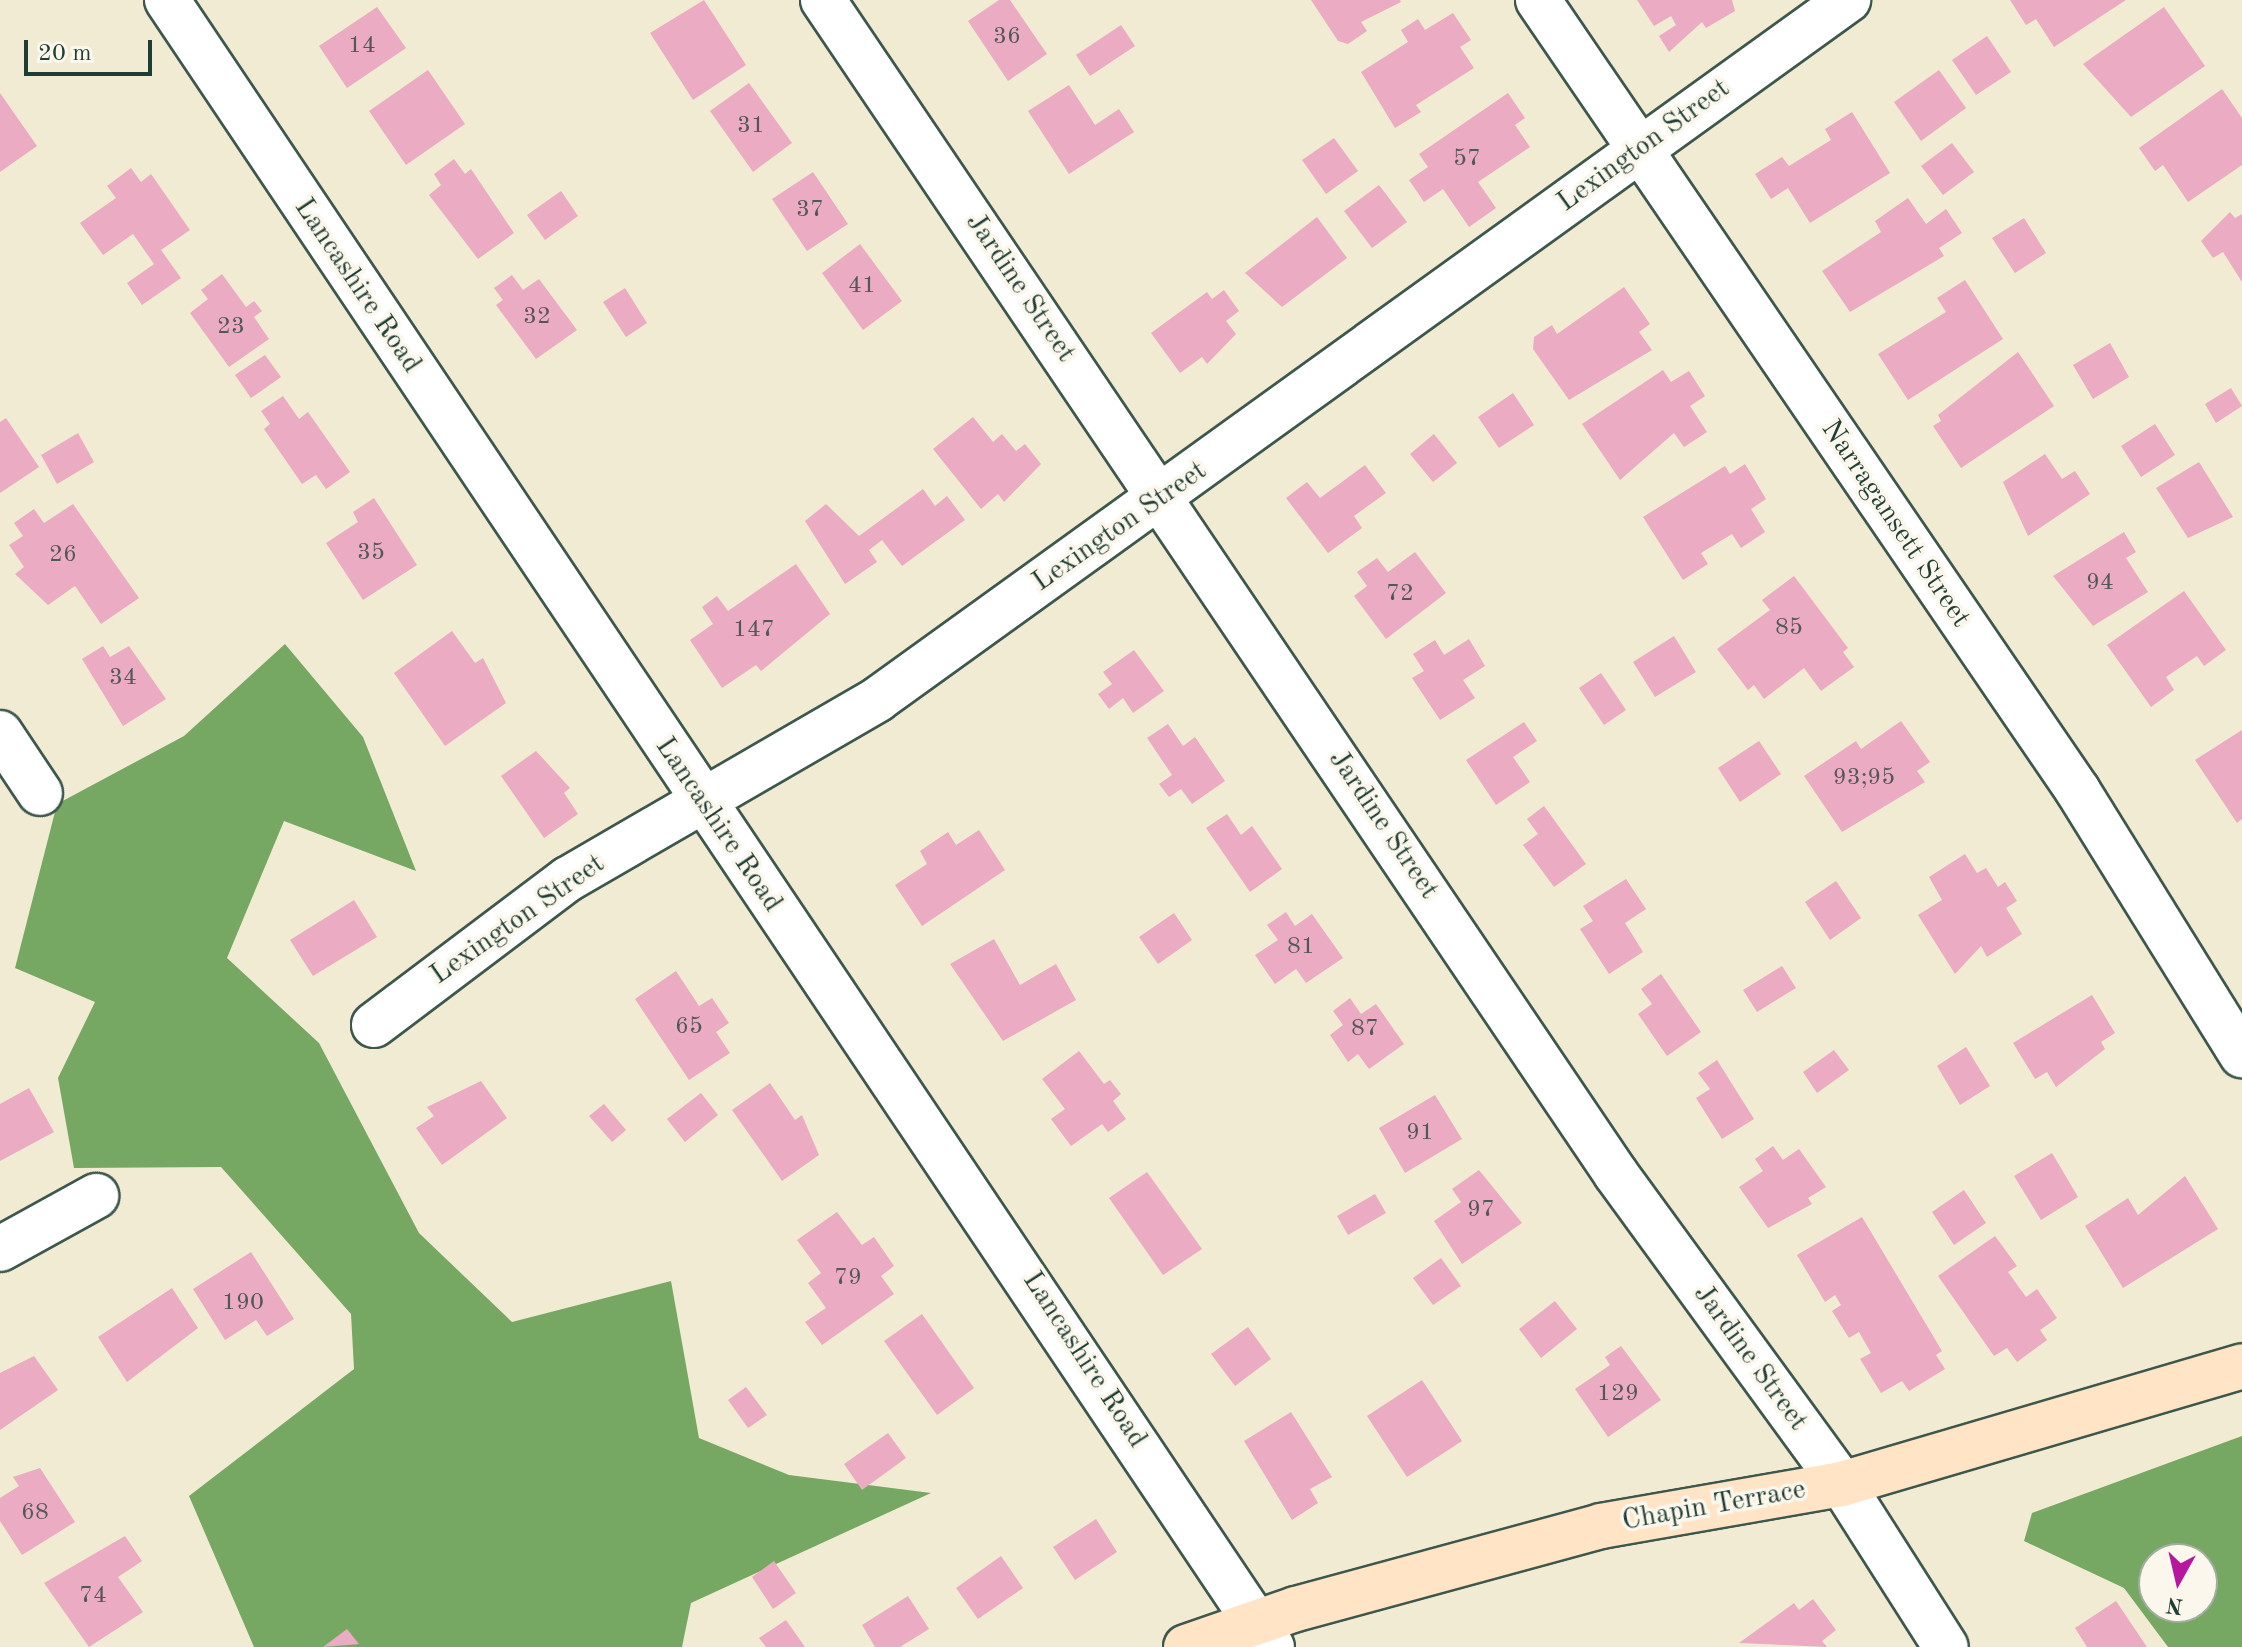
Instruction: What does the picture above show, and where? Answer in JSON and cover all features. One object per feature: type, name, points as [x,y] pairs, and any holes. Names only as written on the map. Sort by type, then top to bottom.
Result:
[{"type":"street","name":"Lancashire Road","points":[[167,0],[702,802],[1033,1281],[1264,1635]]},
{"type":"street","name":"Jardine Street","points":[[823,0],[1163,497],[1616,1174],[1842,1484],[1946,1647]]},
{"type":"street","name":"Narragansett Street","points":[[1538,0],[2078,791],[2242,1055]]},
{"type":"street","name":"Lexington Street","points":[[374,1025],[568,879],[878,699],[1163,497],[1639,148],[1848,0]]},
{"type":"street","points":[[0,733],[40,793]]},
{"type":"street","points":[[0,1249],[96,1196]]},
{"type":"street","name":"Chapin Terrace","points":[[1186,1647],[1264,1635],[1601,1526],[1842,1484],[2242,1366]]},
{"type":"green space","points":[[285,644],[363,737],[416,871],[284,821],[227,958],[319,1043],[419,1233],[512,1322],[671,1281],[699,1438],[789,1475],[931,1493],[691,1603],[682,1647],[254,1647],[189,1496],[354,1369],[351,1314],[221,1167],[74,1168],[58,1078],[95,1002],[15,968],[57,804],[184,736]]},
{"type":"green space","points":[[2242,1436],[2242,1647],[2168,1647],[2150,1623],[2218,1623],[2218,1543],[2138,1543],[2138,1607],[2124,1588],[2024,1541],[2032,1513]]},
{"type":"building","points":[[704,0],[746,65],[693,100],[650,33]]},
{"type":"building","points":[[999,0],[1010,0],[1047,54],[1008,81],[968,21]]},
{"type":"building","points":[[1311,0],[1401,2],[1361,22],[1367,31],[1348,44],[1338,41]]},
{"type":"building","points":[[1637,0],[1732,0],[1735,11],[1706,28],[1702,22],[1669,52],[1659,36],[1676,25],[1671,16],[1654,26]]},
{"type":"building","points":[[2010,0],[2126,0],[2054,47],[2036,19],[2026,25]]},
{"type":"building","points":[[377,7],[406,48],[347,88],[319,46]]},
{"type":"building","points":[[2164,7],[2205,66],[2131,117],[2083,64]]},
{"type":"building","points":[[1453,13],[1471,40],[1460,47],[1474,68],[1416,105],[1421,112],[1395,128],[1361,72],[1408,42],[1401,30],[1418,19],[1425,30]]},
{"type":"building","points":[[1121,25],[1135,46],[1090,76],[1076,55]]},
{"type":"building","points":[[1987,36],[2011,72],[1976,95],[1952,60]]},
{"type":"building","points":[[428,70],[465,124],[406,165],[369,111]]},
{"type":"building","points":[[1939,70],[1966,108],[1921,141],[1894,102]]},
{"type":"building","points":[[749,83],[792,143],[753,172],[710,111]]},
{"type":"building","points":[[1069,85],[1095,125],[1119,109],[1134,132],[1069,174],[1028,111]]},
{"type":"building","points":[[2222,89],[2242,118],[2242,165],[2188,202],[2163,165],[2155,171],[2139,148]]},
{"type":"building","points":[[0,93],[37,146],[0,172]]},
{"type":"building","points":[[1508,93],[1525,118],[1515,125],[1530,147],[1478,182],[1496,208],[1469,227],[1443,189],[1424,202],[1409,180],[1428,167],[1419,154]]},
{"type":"building","points":[[1852,112],[1890,173],[1810,223],[1788,188],[1771,199],[1755,174],[1782,157],[1789,166],[1831,140],[1825,129]]},
{"type":"building","points":[[1334,138],[1358,171],[1326,194],[1302,160]]},
{"type":"building","points":[[1952,143],[1974,172],[1943,195],[1921,166]]},
{"type":"building","points":[[454,159],[465,174],[471,169],[514,233],[478,259],[429,195],[441,185],[434,174]]},
{"type":"building","points":[[131,168],[141,182],[151,174],[190,230],[161,250],[181,278],[142,305],[127,283],[154,264],[133,234],[103,255],[80,223],[116,198],[107,186]]},
{"type":"building","points":[[813,172],[848,224],[807,251],[772,199]]},
{"type":"building","points":[[1379,185],[1407,222],[1372,248],[1344,211]]},
{"type":"building","points":[[561,191],[578,216],[545,240],[527,215]]},
{"type":"building","points":[[1908,198],[1926,224],[1946,209],[1962,233],[1939,248],[1944,256],[1850,312],[1822,271],[1881,232],[1875,221]]},
{"type":"building","points":[[2230,212],[2235,218],[2242,214],[2242,282],[2223,252],[2213,258],[2201,241]]},
{"type":"building","points":[[1317,217],[1347,258],[1282,307],[1245,273]]},
{"type":"building","points":[[2024,218],[2046,253],[2015,273],[1992,238]]},
{"type":"building","points":[[860,244],[902,301],[863,330],[822,273]]},
{"type":"building","points":[[222,274],[246,307],[254,301],[262,311],[254,317],[269,339],[229,367],[190,313],[208,299],[201,290]]},
{"type":"building","points":[[512,275],[523,290],[539,279],[577,330],[536,359],[496,305],[503,300],[494,288]]},
{"type":"building","points":[[1965,280],[2003,339],[1908,400],[1878,354],[1946,312],[1937,298]]},
{"type":"building","points":[[1624,287],[1650,324],[1639,332],[1652,350],[1569,400],[1533,349],[1534,337],[1552,325],[1557,334]]},
{"type":"building","points":[[625,288],[647,323],[626,337],[603,302]]},
{"type":"building","points":[[1224,290],[1239,311],[1226,321],[1236,334],[1207,364],[1202,357],[1180,373],[1151,333],[1207,292],[1212,299]]},
{"type":"building","points":[[2110,343],[2129,377],[2093,399],[2073,365]]},
{"type":"building","points":[[2018,352],[2054,406],[1961,468],[1933,426],[1941,421],[1938,415]]},
{"type":"building","points":[[265,355],[281,377],[251,398],[235,375]]},
{"type":"building","points":[[1663,370],[1671,382],[1689,371],[1705,396],[1690,406],[1707,432],[1684,447],[1674,433],[1620,480],[1582,424]]},
{"type":"building","points":[[2231,388],[2242,406],[2216,423],[2205,404]]},
{"type":"building","points":[[1513,393],[1534,425],[1499,448],[1478,417]]},
{"type":"building","points":[[283,396],[299,419],[308,412],[350,472],[326,489],[316,475],[302,484],[264,429],[270,424],[261,411]]},
{"type":"building","points":[[973,417],[993,442],[1002,434],[1016,451],[1025,444],[1041,464],[1004,502],[998,494],[981,509],[933,449]]},
{"type":"building","points":[[6,418],[39,467],[0,493],[0,422]]},
{"type":"building","points":[[2155,424],[2175,455],[2141,477],[2121,446]]},
{"type":"building","points":[[78,433],[94,462],[57,484],[41,455]]},
{"type":"building","points":[[1434,434],[1457,463],[1433,482],[1410,454]]},
{"type":"building","points":[[2045,454],[2062,479],[2075,471],[2090,494],[2028,536],[2003,482]]},
{"type":"building","points":[[2199,462],[2233,517],[2188,538],[2156,488]]},
{"type":"building","points":[[1745,464],[1766,499],[1751,509],[1765,532],[1741,548],[1732,534],[1701,553],[1708,564],[1683,580],[1643,517],[1725,466],[1730,474]]},
{"type":"building","points":[[1365,465],[1386,493],[1354,516],[1362,528],[1328,553],[1286,498],[1307,482],[1320,498]]},
{"type":"building","points":[[923,489],[935,506],[947,496],[965,520],[902,566],[882,540],[869,550],[877,562],[845,584],[805,521],[826,504],[859,536]]},
{"type":"building","points":[[374,498],[417,565],[363,600],[326,543],[358,522],[353,512]]},
{"type":"building","points":[[73,504],[139,598],[101,624],[75,586],[48,605],[15,574],[24,567],[9,545],[23,536],[14,523],[34,509],[44,523]]},
{"type":"building","points":[[2124,532],[2136,552],[2126,558],[2148,592],[2093,626],[2053,576]]},
{"type":"building","points":[[1415,552],[1446,593],[1386,639],[1354,596],[1367,586],[1357,572],[1377,558],[1388,572]]},
{"type":"building","points":[[796,564],[830,614],[761,671],[756,665],[722,688],[690,640],[713,624],[702,607],[717,596],[728,611]]},
{"type":"building","points":[[1794,576],[1848,648],[1843,652],[1854,667],[1821,691],[1804,668],[1764,699],[1754,685],[1748,690],[1717,649],[1770,610],[1762,600]]},
{"type":"building","points":[[2184,591],[2226,650],[2204,666],[2197,656],[2166,677],[2174,690],[2151,707],[2107,645]]},
{"type":"building","points":[[452,631],[475,663],[483,658],[506,703],[445,746],[394,673]]},
{"type":"building","points":[[1674,636],[1696,672],[1655,697],[1633,662]]},
{"type":"building","points":[[1469,639],[1485,666],[1463,680],[1475,698],[1440,720],[1412,678],[1424,671],[1413,654],[1435,640],[1444,655]]},
{"type":"building","points":[[103,646],[110,657],[129,646],[166,699],[123,726],[82,659]]},
{"type":"building","points":[[1134,650],[1164,691],[1133,713],[1123,698],[1109,709],[1098,694],[1112,684],[1103,672]]},
{"type":"building","points":[[1601,673],[1626,710],[1604,725],[1579,688]]},
{"type":"building","points":[[1901,721],[1930,762],[1917,771],[1925,782],[1842,832],[1804,776],[1856,741],[1861,749]]},
{"type":"building","points":[[1524,722],[1537,741],[1513,757],[1530,782],[1496,805],[1466,760]]},
{"type":"building","points":[[1168,724],[1183,746],[1195,737],[1225,781],[1192,804],[1181,789],[1169,797],[1159,784],[1172,775],[1147,738]]},
{"type":"building","points":[[2242,730],[2242,819],[2237,823],[2195,760]]},
{"type":"building","points":[[1759,741],[1781,774],[1740,802],[1718,768]]},
{"type":"building","points":[[536,751],[570,788],[564,793],[578,814],[544,838],[501,776]]},
{"type":"building","points":[[1544,806],[1586,864],[1554,887],[1523,845],[1538,834],[1527,819]]},
{"type":"building","points":[[1227,814],[1241,835],[1252,826],[1282,869],[1250,892],[1206,828]]},
{"type":"building","points":[[979,830],[1005,870],[922,926],[895,885],[927,864],[920,851],[948,832],[956,845]]},
{"type":"building","points":[[1965,854],[1977,873],[1986,868],[1998,887],[2005,882],[2017,901],[2006,908],[2022,934],[1987,957],[1981,946],[1955,974],[1918,915],[1942,900],[1929,877]]},
{"type":"building","points":[[1626,879],[1646,909],[1625,923],[1643,952],[1609,974],[1580,929],[1593,921],[1583,906]]},
{"type":"building","points":[[1836,881],[1861,918],[1830,940],[1805,902]]},
{"type":"building","points":[[354,900],[377,937],[313,976],[290,940]]},
{"type":"building","points":[[1286,912],[1295,926],[1312,914],[1343,958],[1306,983],[1296,969],[1275,984],[1255,955],[1278,940],[1267,925]]},
{"type":"building","points":[[1174,913],[1192,940],[1158,964],[1139,937]]},
{"type":"building","points":[[994,939],[1020,985],[1056,964],[1076,1000],[1003,1041],[950,964]]},
{"type":"building","points":[[1782,966],[1796,988],[1757,1012],[1743,990]]},
{"type":"building","points":[[676,971],[699,1006],[712,998],[729,1023],[716,1032],[730,1053],[689,1080],[635,999]]},
{"type":"building","points":[[1661,974],[1701,1032],[1667,1056],[1638,1014],[1652,1004],[1641,989]]},
{"type":"building","points":[[2092,995],[2115,1033],[2101,1042],[2105,1049],[2056,1087],[2047,1072],[2035,1079],[2013,1043]]},
{"type":"building","points":[[1350,998],[1361,1014],[1376,1004],[1404,1044],[1369,1069],[1358,1054],[1348,1062],[1330,1035],[1343,1025],[1333,1011]]},
{"type":"building","points":[[1966,1047],[1990,1086],[1960,1105],[1937,1066]]},
{"type":"building","points":[[1834,1050],[1849,1070],[1817,1093],[1803,1072]]},
{"type":"building","points":[[1079,1051],[1104,1084],[1110,1080],[1121,1094],[1113,1101],[1126,1119],[1108,1132],[1102,1124],[1071,1146],[1051,1119],[1065,1109],[1042,1079]]},
{"type":"building","points":[[1717,1060],[1754,1119],[1722,1139],[1696,1098],[1710,1089],[1698,1073]]},
{"type":"building","points":[[481,1081],[507,1118],[442,1165],[416,1128],[434,1116],[427,1107]]},
{"type":"building","points":[[770,1083],[795,1120],[802,1115],[819,1155],[782,1181],[732,1110]]},
{"type":"building","points":[[29,1088],[54,1132],[0,1161],[0,1104]]},
{"type":"building","points":[[701,1093],[718,1115],[685,1142],[667,1119]]},
{"type":"building","points":[[1435,1095],[1462,1139],[1405,1173],[1379,1128]]},
{"type":"building","points":[[604,1104],[626,1130],[612,1142],[589,1116]]},
{"type":"building","points":[[1773,1146],[1783,1160],[1799,1149],[1826,1187],[1808,1198],[1812,1204],[1768,1228],[1739,1187],[1763,1171],[1755,1159]]},
{"type":"building","points":[[2052,1153],[2078,1197],[2041,1220],[2014,1176]]},
{"type":"building","points":[[1479,1170],[1522,1223],[1462,1264],[1434,1221],[1461,1202],[1452,1189]]},
{"type":"building","points":[[1147,1172],[1202,1249],[1163,1275],[1109,1198]]},
{"type":"building","points":[[2185,1176],[2218,1229],[2123,1288],[2085,1226],[2128,1198],[2138,1215]]},
{"type":"building","points":[[1964,1190],[1986,1223],[1954,1245],[1932,1212]]},
{"type":"building","points":[[1375,1194],[1386,1213],[1348,1235],[1337,1216]]},
{"type":"building","points":[[837,1212],[862,1245],[874,1237],[894,1266],[881,1276],[894,1294],[822,1345],[805,1322],[826,1308],[808,1283],[821,1273],[797,1240]]},
{"type":"building","points":[[1862,1217],[1942,1351],[1936,1355],[1945,1369],[1909,1391],[1902,1381],[1881,1393],[1860,1359],[1871,1353],[1859,1332],[1849,1338],[1832,1311],[1841,1305],[1835,1295],[1825,1302],[1797,1255]]},
{"type":"building","points":[[1995,1236],[2017,1266],[2008,1272],[2026,1297],[2037,1289],[2057,1318],[2040,1330],[2047,1340],[2017,1362],[2007,1348],[1994,1356],[1938,1276]]},
{"type":"building","points":[[251,1252],[294,1319],[267,1336],[256,1320],[225,1340],[193,1289]]},
{"type":"building","points":[[1441,1258],[1461,1286],[1433,1305],[1413,1278]]},
{"type":"building","points":[[172,1288],[198,1328],[127,1382],[98,1337]]},
{"type":"building","points":[[1555,1301],[1577,1329],[1541,1358],[1519,1329]]},
{"type":"building","points":[[922,1314],[974,1388],[937,1415],[884,1341]]},
{"type":"building","points":[[1248,1327],[1271,1359],[1235,1386],[1211,1354]]},
{"type":"building","points":[[1621,1346],[1661,1400],[1608,1437],[1575,1389],[1610,1365],[1605,1357]]},
{"type":"building","points":[[34,1356],[58,1390],[0,1430],[0,1373]]},
{"type":"building","points":[[1422,1380],[1462,1441],[1407,1477],[1367,1416]]},
{"type":"building","points":[[746,1387],[767,1415],[748,1428],[728,1400]]},
{"type":"building","points":[[1291,1412],[1332,1477],[1310,1489],[1318,1503],[1292,1520],[1244,1441]]},
{"type":"building","points":[[888,1433],[906,1458],[862,1490],[844,1464]]},
{"type":"building","points":[[40,1468],[75,1522],[22,1555],[0,1521],[0,1498],[19,1486],[13,1477]]},
{"type":"building","points":[[1096,1519],[1117,1552],[1075,1580],[1053,1547]]},
{"type":"building","points":[[125,1536],[142,1561],[118,1577],[143,1612],[89,1647],[44,1583]]},
{"type":"building","points":[[1001,1556],[1023,1588],[978,1619],[956,1588]]},
{"type":"building","points":[[774,1561],[796,1593],[773,1609],[752,1577]]},
{"type":"building","points":[[908,1596],[929,1629],[900,1647],[875,1647],[862,1625]]},
{"type":"building","points":[[1813,1599],[1836,1630],[1822,1641],[1827,1647],[1739,1643],[1794,1603],[1799,1610]]},
{"type":"building","points":[[2116,1601],[2147,1647],[2087,1647],[2075,1628]]},
{"type":"building","points":[[786,1620],[805,1647],[766,1647],[759,1638]]},
{"type":"building","points":[[347,1629],[359,1644],[323,1647]]}]
